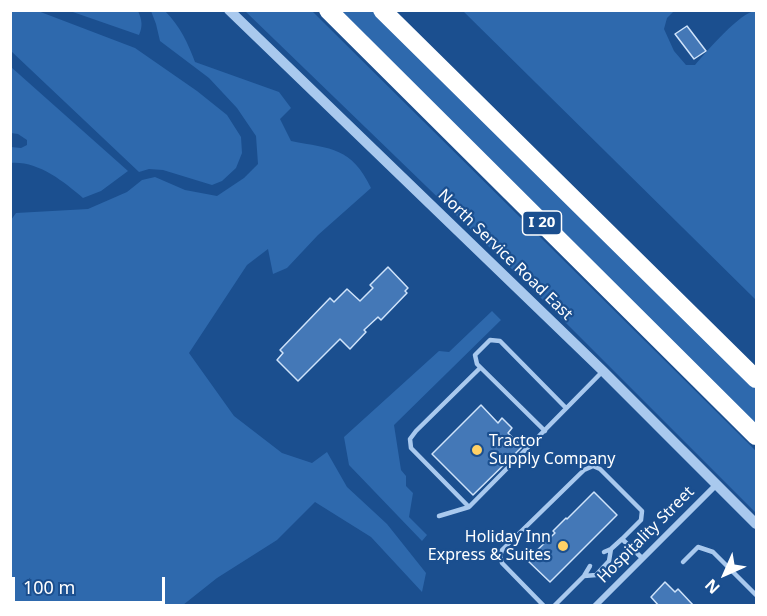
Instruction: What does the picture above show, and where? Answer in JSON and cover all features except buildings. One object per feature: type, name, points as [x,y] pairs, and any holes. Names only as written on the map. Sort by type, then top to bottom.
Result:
[{"type":"highway","name":"I 20","points":[[328,10],[756,436]]},
{"type":"highway","name":"I 20","points":[[382,10],[756,379]]},
{"type":"street","name":"North Service Road East","points":[[230,10],[603,371],[756,524]]},
{"type":"street","name":"Hospitality Street","points":[[595,606],[717,484]]},
{"type":"lane","points":[[545,431],[480,368],[475,355],[490,340],[500,341],[566,408]]},
{"type":"lane","points":[[469,507],[411,448],[410,439],[480,368]]},
{"type":"lane","points":[[439,516],[469,507],[603,371]]},
{"type":"lane","points":[[544,606],[502,563],[500,556],[502,550],[584,470],[593,466],[600,469],[642,511],[641,520],[611,549],[604,552]]},
{"type":"lane","points":[[622,538],[642,558]]},
{"type":"lane","points":[[683,562],[698,547],[713,552],[756,595]]},
{"type":"lane","points":[[584,576],[596,575],[609,561],[611,549]]},
{"type":"lane","points":[[554,606],[584,576],[590,566]]},
{"type":"shaded area","points":[[10,11],[38,11],[135,48],[197,91],[227,115],[241,137],[242,153],[236,168],[222,181],[212,185],[163,170],[149,169],[139,172],[11,51]]},
{"type":"shaded area","points":[[70,11],[138,11],[142,23],[140,32],[139,35]]},
{"type":"shaded area","points":[[151,11],[165,11],[183,35],[195,62],[279,92],[291,108],[280,119],[291,141],[329,149],[348,157],[356,164],[371,188],[318,235],[287,268],[273,274],[268,249],[247,265],[189,353],[234,416],[282,453],[312,463],[327,452],[347,487],[387,524],[426,573],[422,592],[371,537],[315,502],[277,540],[217,578],[183,605],[11,605],[11,220],[16,213],[88,209],[127,192],[142,180],[155,177],[185,190],[217,196],[244,178],[258,164],[256,136],[237,108],[209,78],[160,41]]},
{"type":"shaded area","points":[[245,11],[312,11],[756,451],[756,513],[517,274]]},
{"type":"shaded area","points":[[339,11],[376,11],[756,388],[756,425]]},
{"type":"shaded area","points":[[463,11],[674,11],[667,18],[664,29],[674,51],[686,65],[695,65],[733,25],[756,11],[756,300]]},
{"type":"shaded area","points":[[11,67],[128,171],[101,191],[83,198],[50,173],[31,165],[11,163],[11,147],[21,148],[27,145],[27,140],[18,134],[11,133]]},
{"type":"shaded area","points":[[492,311],[501,320],[394,425],[401,470],[406,476],[406,486],[413,493],[409,517],[427,535],[422,541],[349,465],[344,437],[439,351],[449,352]]},
{"type":"place","name":"Tractor Supply Company","points":[[477,450]]},
{"type":"place","name":"Holiday Inn Express & Suites","points":[[563,546]]}]
